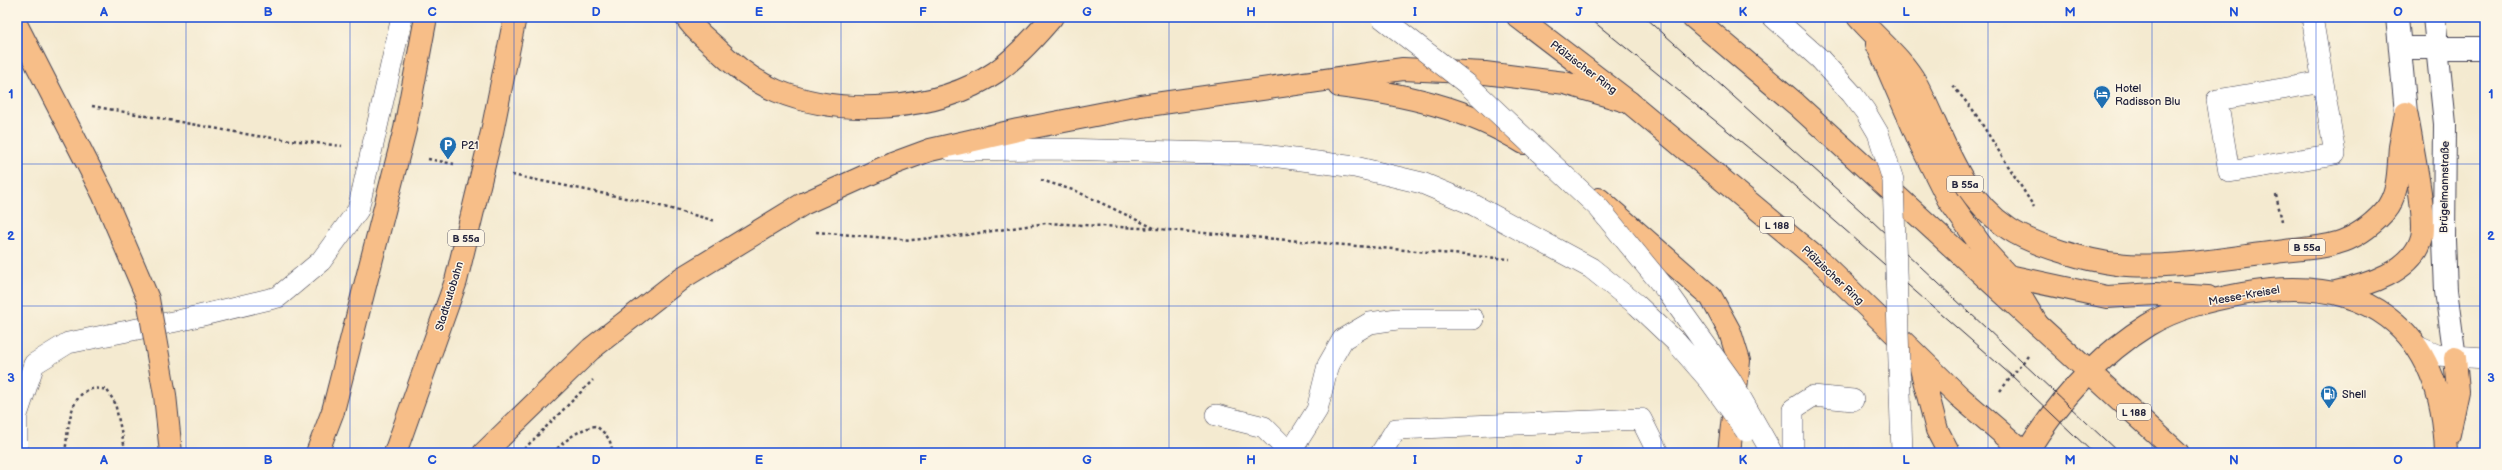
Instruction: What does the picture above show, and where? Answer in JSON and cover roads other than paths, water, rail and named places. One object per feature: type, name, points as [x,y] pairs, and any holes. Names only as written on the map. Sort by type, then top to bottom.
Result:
[{"type":"main road","points":[[317,453],[333,411],[370,274],[405,130],[426,17]]},
{"type":"main road","name":"Stadtautobahn","points":[[395,453],[456,281],[492,132],[515,17]]},
{"type":"main road","points":[[686,17],[730,62],[776,90],[819,103],[874,108],[928,100],[955,92],[995,72],[1028,44],[1052,17]]},
{"type":"main road","name":"Pfälzischer Ring","points":[[1518,17],[1629,102],[1821,262],[1918,358],[1960,397],[2026,453]]},
{"type":"main road","name":"L 188","points":[[1693,17],[1796,104],[2178,453]]},
{"type":"main road","name":"B 55a","points":[[1858,17],[1896,57],[1915,82],[1950,160],[1964,183],[1987,210],[2008,229],[2026,238],[2091,260],[2118,265],[2160,265],[2235,258],[2337,243],[2353,237],[2370,225],[2391,202],[2398,183],[2400,147],[2406,113]]},
{"type":"main road","points":[[17,26],[103,194],[148,299],[172,453]]},
{"type":"main road","name":"B 55a","points":[[1873,34],[1920,143],[1948,199],[1986,252],[2009,277],[2037,324]]},
{"type":"main road","points":[[484,453],[591,349],[682,278],[803,204],[892,164],[930,150],[1018,130],[1141,106],[1403,70],[1486,73],[1565,83],[1629,102]]},
{"type":"main road","points":[[1308,83],[1393,93],[1453,110],[1505,131],[1565,169],[1711,297],[1730,332],[1739,361],[1729,453]]},
{"type":"main road","points":[[2336,292],[2356,288],[2385,276],[2411,257],[2418,246],[2423,224],[2406,113]]},
{"type":"main road","points":[[1978,270],[2107,297],[2155,294],[2219,298]]},
{"type":"main road","name":"Messe-Kreisel","points":[[2026,453],[2062,400],[2110,352],[2149,324],[2189,306],[2219,298],[2291,288],[2336,292],[2372,305],[2401,329],[2416,346],[2430,374],[2440,406],[2446,449]]},
{"type":"main road","points":[[1918,358],[1937,430],[1949,453]]},
{"type":"main road","points":[[2446,449],[2458,391],[2455,358]]},
{"type":"street","points":[[2397,17],[2406,113]]},
{"type":"street","name":"Brügelmannstraße","points":[[2434,17],[2445,124],[2444,240],[2446,291],[2455,358]]},
{"type":"street","points":[[2400,48],[2485,48]]},
{"type":"lane","points":[[18,453],[17,415],[34,364],[68,343],[182,320],[278,297],[321,261],[358,210],[373,150],[402,17]]},
{"type":"lane","points":[[1381,17],[1467,84],[1599,208],[1667,291],[1730,379],[1772,453]]},
{"type":"lane","points":[[1773,17],[1820,59],[1852,94],[1878,133],[1886,156],[1893,180],[1902,453]]},
{"type":"lane","points":[[2312,17],[2323,82],[2335,154],[2229,172],[2217,100],[2323,82]]},
{"type":"lane","points":[[930,150],[1058,149],[1257,154],[1355,167],[1422,183],[1472,204],[1591,268],[1637,305],[1676,342],[1710,381],[1761,453]]},
{"type":"lane","points":[[1216,415],[1264,427],[1290,453],[1318,410],[1328,365],[1343,339],[1370,324],[1397,319],[1473,318]]},
{"type":"lane","points":[[2416,346],[2437,355],[2455,358],[2485,358]]},
{"type":"lane","points":[[1792,453],[1793,409],[1813,396],[1853,400]]},
{"type":"lane","points":[[1381,453],[1396,429],[1641,419],[1658,453]]},
{"type":"tram line","points":[[1588,17],[1788,180],[2012,376],[2093,453]]},
{"type":"tram line","points":[[1645,17],[1871,220],[2119,453]]},
{"type":"place","name":"Hotel Radisson Blu","points":[[2102,109]]},
{"type":"place","name":"P21","points":[[448,160]]},
{"type":"place","name":"Shell","points":[[2329,409]]}]
